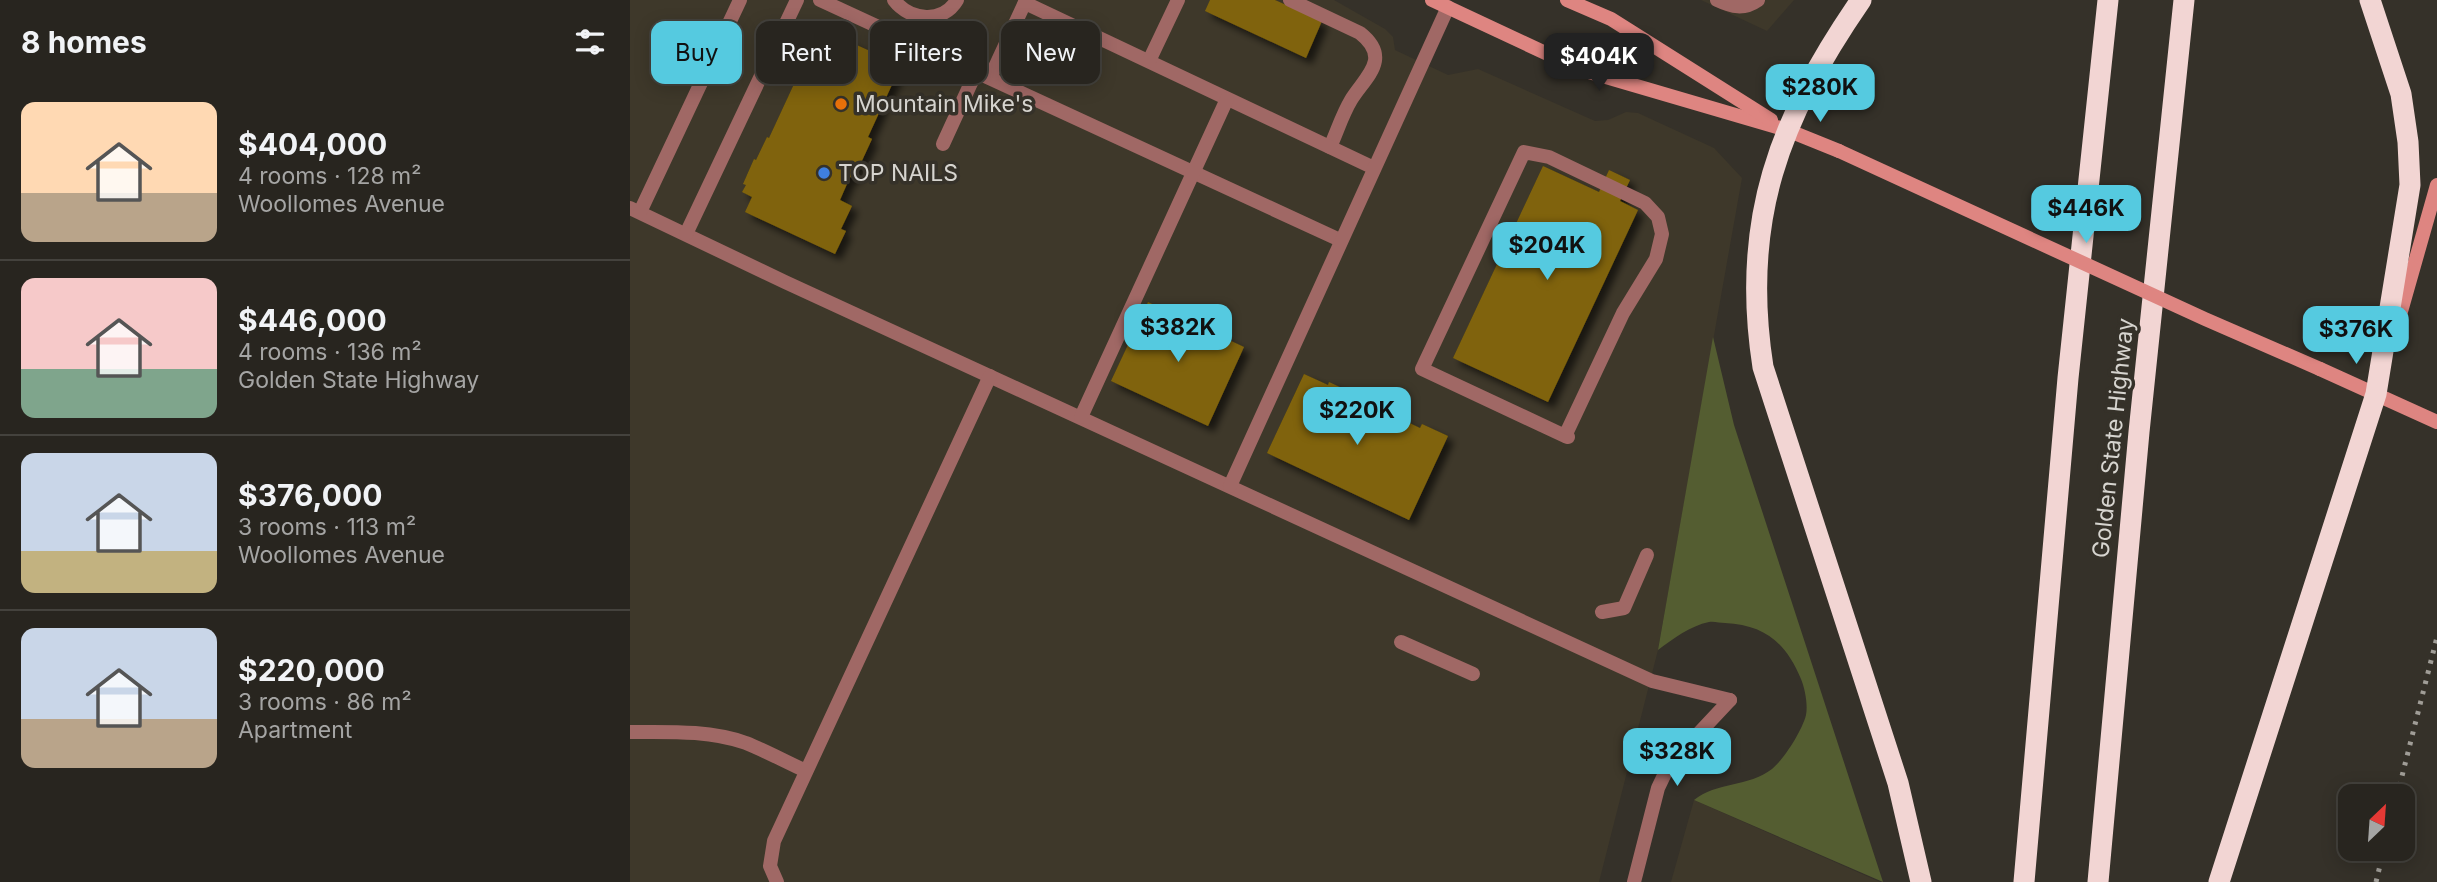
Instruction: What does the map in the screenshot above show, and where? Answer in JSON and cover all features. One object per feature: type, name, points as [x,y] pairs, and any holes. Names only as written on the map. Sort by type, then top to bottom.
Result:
[{"type":"highway","points":[[1861,0],[1836,37],[1787,130],[1770,178],[1761,223],[1755,281],[1757,326],[1763,367],[1898,783],[1922,882]]},
{"type":"highway","points":[[2024,882],[2068,379],[2108,0]]},
{"type":"highway","name":"Golden State Highway","points":[[2098,882],[2139,432],[2184,0]]},
{"type":"highway","points":[[2220,882],[2376,394],[2410,185],[2408,142],[2401,94],[2370,0]]},
{"type":"main road","points":[[1432,0],[1582,70],[1787,130],[1839,151],[2437,422]]},
{"type":"main road","points":[[1567,0],[1611,19],[1787,130]]},
{"type":"main road","points":[[2376,394],[2437,185]]},
{"type":"street","points":[[740,0],[635,210],[785,282],[1652,681],[1730,699],[1669,765],[1658,788],[1634,882]]},
{"type":"street","points":[[686,234],[797,0]]},
{"type":"street","points":[[820,0],[870,23]]},
{"type":"street","points":[[894,0],[908,12],[926,17],[937,17],[947,12],[957,0]]},
{"type":"street","points":[[1149,61],[1178,0]]},
{"type":"street","points":[[1290,0],[1360,33],[1367,38],[1373,54],[1374,70],[1350,102],[1330,147]]},
{"type":"street","points":[[1717,0],[1739,7],[1758,0]]},
{"type":"street","points":[[990,78],[1026,2],[1374,168]]},
{"type":"street","points":[[1230,486],[1448,8]]},
{"type":"street","points":[[987,77],[1340,240]]},
{"type":"street","points":[[943,144],[970,84]]},
{"type":"street","points":[[1081,417],[1227,99]]},
{"type":"street","points":[[1524,152],[1549,157],[1645,203],[1658,217],[1662,234],[1656,259],[1618,324],[1567,436],[1422,369],[1524,152]]},
{"type":"street","points":[[777,882],[770,866],[774,841],[990,376]]},
{"type":"street","points":[[1602,612],[1623,608],[1647,555]]},
{"type":"street","points":[[1401,642],[1473,674]]},
{"type":"street","points":[[630,732],[719,736],[746,743],[806,771]]},
{"type":"shaded area","points":[[630,0],[1334,0],[1385,29],[1393,37],[1395,50],[1448,75],[1478,69],[1595,121],[1608,120],[1626,112],[1638,113],[1714,148],[1742,178],[1658,650],[1599,882],[630,882]]},
{"type":"shaded area","points":[[1701,0],[1794,0],[1767,31]]},
{"type":"shaded area","points":[[1694,800],[1880,882],[1671,882]]},
{"type":"green space","points":[[1713,337],[1734,425],[1883,882],[1694,800],[1712,790],[1753,779],[1772,769],[1797,736],[1807,711],[1806,697],[1795,666],[1781,646],[1763,632],[1739,625],[1709,622],[1689,629],[1658,650]]},
{"type":"building","points":[[1210,0],[1275,0],[1322,21],[1306,58],[1205,11]]},
{"type":"building","points":[[856,45],[870,51],[870,84],[892,84],[868,137],[872,139],[854,178],[850,177],[840,200],[852,206],[841,229],[846,231],[835,254],[745,212],[752,197],[742,192],[746,185],[743,184],[754,159],[756,160],[767,137],[769,138],[794,84],[856,84]]},
{"type":"building","points":[[1543,166],[1599,192],[1609,170],[1630,180],[1620,201],[1638,210],[1548,402],[1453,358]]},
{"type":"building","points":[[1148,302],[1244,347],[1208,426],[1111,381]]},
{"type":"building","points":[[1304,374],[1357,395],[1354,401],[1394,419],[1395,416],[1420,428],[1422,424],[1448,436],[1409,520],[1267,453]]},
{"type":"railway","points":[[2400,784],[2437,637]]},
{"type":"railway","points":[[2376,882],[2381,861]]},
{"type":"place","name":"Mountain Mike's","points":[[841,104]]},
{"type":"place","name":"TOP NAILS","points":[[824,173]]}]
